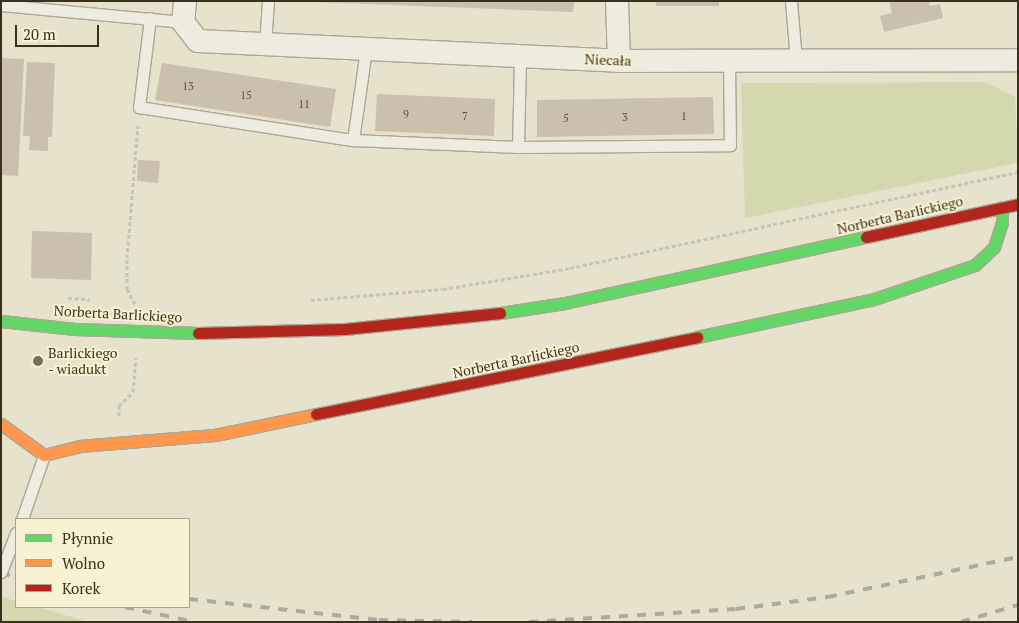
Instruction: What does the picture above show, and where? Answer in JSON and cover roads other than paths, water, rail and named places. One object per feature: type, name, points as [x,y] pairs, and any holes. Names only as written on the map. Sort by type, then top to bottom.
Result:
[{"type":"street","points":[[617,1],[619,61]]},
{"type":"street","name":"Niecała","points":[[184,12],[198,41],[265,45],[619,61],[1018,60]]},
{"type":"street","name":"Norberta Barlickiego","points":[[1,321],[136,332],[307,331],[419,323],[514,311],[1018,204]]},
{"type":"street","name":"Norberta Barlickiego","points":[[44,455],[79,446],[215,435],[315,417],[874,299],[976,266],[994,247],[1002,223],[1002,207]]},
{"type":"street","points":[[1,424],[44,455]]},
{"type":"lane","points":[[265,45],[268,1]]},
{"type":"lane","points":[[791,1],[796,61]]},
{"type":"lane","points":[[1,6],[150,18],[184,12]]},
{"type":"lane","points":[[150,18],[139,107],[353,140],[518,147],[730,145],[729,61]]},
{"type":"lane","points":[[353,140],[366,50]]},
{"type":"lane","points":[[518,147],[520,56]]},
{"type":"lane","points":[[22,518],[44,455]]},
{"type":"lane","points":[[1,572],[15,536]]},
{"type":"railway","points":[[529,622],[736,609],[828,597],[1018,557]]},
{"type":"railway","points":[[1,573],[15,577]]},
{"type":"railway","points":[[190,599],[379,620],[472,622]]},
{"type":"railway","points":[[961,622],[1018,605]]},
{"type":"railway","points":[[130,608],[195,622]]},
{"type":"place","name":"Barlickiego - wiadukt","points":[[38,361]]}]
